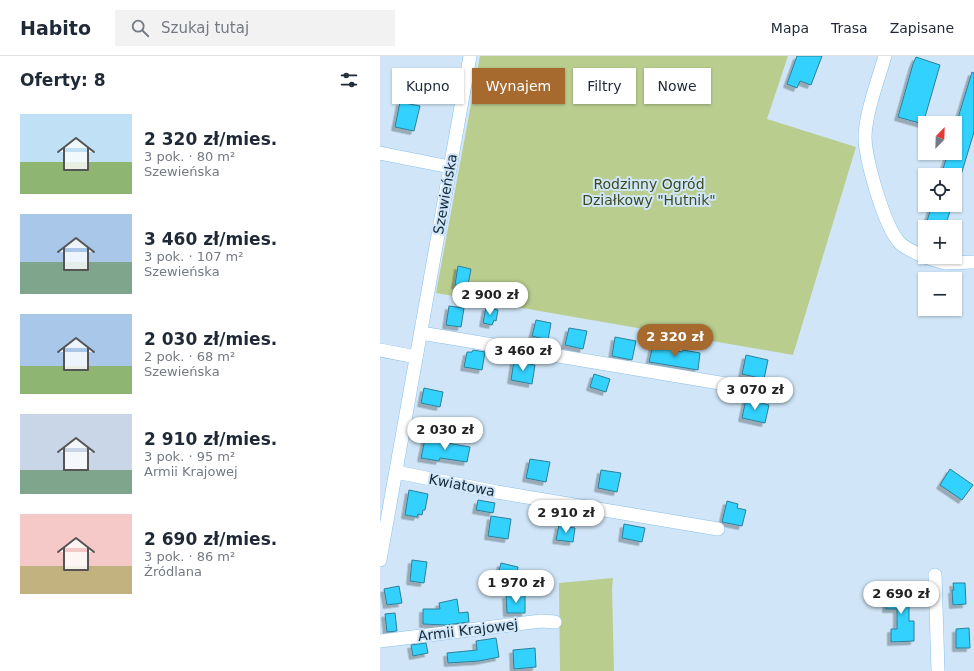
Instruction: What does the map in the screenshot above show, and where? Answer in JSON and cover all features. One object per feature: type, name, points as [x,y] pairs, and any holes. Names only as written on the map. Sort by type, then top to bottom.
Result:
[{"type":"street","name":"Szewieńska","points":[[380,560],[385,502],[396,472],[470,56]]},
{"type":"street","points":[[885,56],[869,113],[865,136],[868,158],[884,214],[892,233],[900,244],[918,253]]},
{"type":"street","points":[[380,153],[450,168]]},
{"type":"street","points":[[962,262],[974,262]]},
{"type":"street","points":[[421,333],[756,389]]},
{"type":"street","points":[[380,350],[416,357]]},
{"type":"street","name":"Kwiatowa","points":[[396,472],[497,492],[718,529]]},
{"type":"street","points":[[935,575],[938,671]]},
{"type":"street","name":"Armii Krajowej","points":[[380,641],[541,622],[555,622]]},
{"type":"green space","name":"Rodzinny Ogród Działkowy \"Hutnik\"","points":[[480,56],[788,56],[767,119],[856,147],[793,355],[436,293],[472,99],[472,104],[565,104],[565,68],[478,68]]},
{"type":"green space","points":[[613,578],[614,671],[560,671],[559,583]]},
{"type":"building","points":[[797,56],[822,56],[811,85],[800,81],[797,88],[787,84]]},
{"type":"building","points":[[916,57],[940,65],[925,116],[918,116],[918,123],[898,117]]},
{"type":"building","points":[[972,72],[974,73],[974,132],[962,172],[962,168],[943,168],[946,160],[962,160],[962,116],[959,116]]},
{"type":"building","points":[[400,104],[420,106],[414,131],[395,127]]},
{"type":"building","points":[[930,212],[950,212],[947,220],[927,220]]},
{"type":"building","points":[[458,266],[471,269],[468,285],[464,285],[464,287],[455,285]]},
{"type":"building","points":[[449,306],[464,308],[461,327],[446,325]]},
{"type":"building","points":[[486,307],[498,310],[496,321],[494,320],[492,325],[483,323]]},
{"type":"building","points":[[536,320],[551,323],[548,340],[532,336]]},
{"type":"building","points":[[569,328],[587,331],[583,349],[565,345]]},
{"type":"building","points":[[615,337],[636,341],[632,360],[612,356]]},
{"type":"building","points":[[653,345],[682,352],[683,350],[700,353],[698,370],[649,362]]},
{"type":"building","points":[[473,350],[485,352],[482,370],[464,367],[467,352],[472,352]]},
{"type":"building","points":[[746,355],[768,360],[764,379],[742,374]]},
{"type":"building","points":[[514,361],[535,365],[532,384],[511,380]]},
{"type":"building","points":[[594,374],[610,379],[606,392],[590,387]]},
{"type":"building","points":[[424,388],[443,392],[440,407],[421,403]]},
{"type":"building","points":[[746,399],[769,405],[765,423],[742,418]]},
{"type":"building","points":[[425,439],[470,447],[467,462],[440,458],[439,461],[421,458]]},
{"type":"building","points":[[530,459],[550,462],[546,482],[526,478]]},
{"type":"building","points":[[950,469],[973,485],[962,500],[940,485]]},
{"type":"building","points":[[601,470],[621,473],[617,492],[598,488]]},
{"type":"building","points":[[409,490],[428,494],[425,510],[423,510],[422,515],[418,514],[417,517],[405,515]]},
{"type":"building","points":[[478,500],[495,503],[493,513],[476,510]]},
{"type":"building","points":[[727,501],[738,504],[737,508],[746,510],[742,526],[722,522]]},
{"type":"building","points":[[491,516],[511,519],[508,539],[488,536]]},
{"type":"building","points":[[624,524],[645,528],[642,542],[622,538]]},
{"type":"building","points":[[559,525],[575,528],[573,542],[556,540]]},
{"type":"building","points":[[412,560],[427,562],[424,583],[410,581]]},
{"type":"building","points":[[501,563],[518,567],[515,582],[497,578]]},
{"type":"building","points":[[953,583],[965,583],[966,604],[953,605]]},
{"type":"building","points":[[399,586],[402,603],[387,605],[384,589]]},
{"type":"building","points":[[889,588],[909,589],[909,621],[914,621],[914,641],[891,642],[891,629],[897,629],[897,609],[886,609],[887,598],[889,598]]},
{"type":"building","points":[[506,595],[525,595],[525,613],[507,613]]},
{"type":"building","points":[[457,599],[459,613],[468,612],[469,622],[446,625],[423,624],[423,609],[440,609],[439,603]]},
{"type":"building","points":[[395,613],[397,631],[387,632],[385,614]]},
{"type":"building","points":[[969,628],[970,648],[956,648],[956,629]]},
{"type":"building","points":[[496,638],[499,657],[479,661],[448,663],[447,653],[477,650],[476,641]]},
{"type":"building","points":[[426,643],[428,653],[413,656],[411,645]]},
{"type":"building","points":[[535,648],[536,667],[514,669],[513,650]]}]
